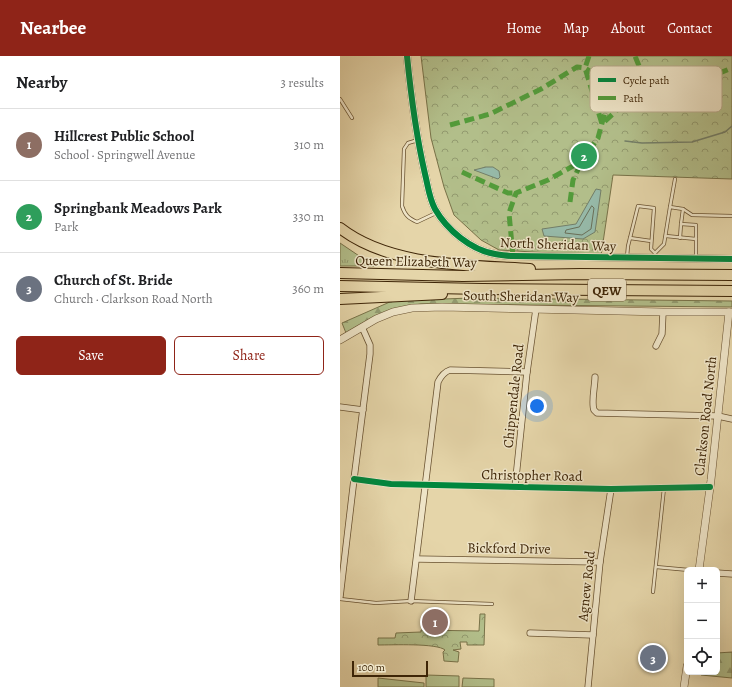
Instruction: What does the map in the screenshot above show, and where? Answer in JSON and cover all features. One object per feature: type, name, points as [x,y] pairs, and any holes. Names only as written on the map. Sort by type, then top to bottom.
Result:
[{"type":"highway","points":[[340,228],[356,239],[375,248],[406,258],[580,274]]},
{"type":"highway","name":"Queen Elizabeth Way","points":[[340,273],[463,276],[580,274],[732,275]]},
{"type":"highway","name":"Queen Elizabeth Way","points":[[340,286],[732,291]]},
{"type":"highway","points":[[340,299],[470,293],[482,289]]},
{"type":"street","name":"North Sheridan Way","points":[[407,56],[418,140],[431,198],[438,212],[450,228],[463,240],[494,254],[545,257],[627,258],[655,255],[732,259]]},
{"type":"street","name":"South Sheridan Way","points":[[340,340],[386,315],[412,308],[442,307],[731,312]]},
{"type":"street","name":"Chippendale Road","points":[[515,487],[527,372],[536,309]]},
{"type":"street","points":[[656,346],[662,334],[663,312]]},
{"type":"street","name":"Clarkson Road North","points":[[699,567],[731,312]]},
{"type":"street","points":[[340,598],[343,550],[354,479],[370,354],[370,345],[362,327]]},
{"type":"street","points":[[411,601],[438,382],[441,376],[446,371],[450,370],[527,372]]},
{"type":"street","points":[[595,377],[596,388],[592,406],[597,413],[718,416],[732,419]]},
{"type":"street","points":[[340,407],[363,410]]},
{"type":"street","name":"Christopher Road","points":[[354,479],[391,484],[515,487],[710,487]]},
{"type":"street","name":"Agnew Road","points":[[588,687],[600,562],[611,488]]},
{"type":"street","name":"Bickford Drive","points":[[417,558],[600,562]]},
{"type":"street","points":[[720,573],[732,574]]},
{"type":"street","points":[[530,633],[593,635]]},
{"type":"street","points":[[684,687],[686,675]]},
{"type":"lane","points":[[340,99],[352,118]]},
{"type":"lane","points":[[418,140],[408,143],[404,149],[402,206],[404,213],[408,218],[417,222],[438,212]]},
{"type":"lane","points":[[627,258],[630,238],[638,206],[654,208],[651,249],[655,255],[664,244],[675,179]]},
{"type":"lane","points":[[670,207],[682,209],[692,215],[732,216]]},
{"type":"lane","points":[[680,238],[682,209]]},
{"type":"lane","points":[[681,224],[696,225],[696,258]]},
{"type":"lane","points":[[666,236],[696,238]]},
{"type":"lane","points":[[630,238],[652,241]]},
{"type":"lane","points":[[653,592],[664,488]]},
{"type":"lane","points":[[656,566],[684,569]]},
{"type":"lane","points":[[340,598],[376,603],[411,601],[492,604]]},
{"type":"green space","points":[[421,56],[732,56],[732,179],[613,175],[601,256],[499,250],[481,240],[454,215],[444,187],[431,138]]},
{"type":"green space","points":[[340,243],[374,266],[340,266]]},
{"type":"green space","points":[[470,298],[732,301],[732,307],[421,304],[400,308],[382,314],[364,322],[346,333],[342,323],[392,301]]},
{"type":"green space","points":[[480,614],[485,614],[484,645],[467,645],[467,642],[460,642],[461,649],[453,650],[459,652],[458,662],[444,661],[443,652],[445,650],[433,646],[378,645],[378,638],[395,638],[396,633],[421,632],[421,630],[479,631]]},
{"type":"green space","points":[[732,652],[732,678],[701,675],[720,675],[720,653]]},
{"type":"green space","points":[[426,675],[459,676],[459,687],[426,687]]},
{"type":"green space","points":[[378,678],[424,683],[424,687],[378,687]]},
{"type":"green space","points":[[463,678],[494,679],[494,687],[462,687]]},
{"type":"water","points":[[493,167],[499,171],[500,177],[498,179],[474,170]]},
{"type":"water","points":[[596,189],[601,190],[595,232],[583,239],[544,236],[542,229],[576,224]]},
{"type":"waterway","points":[[625,141],[642,143],[692,142],[725,132],[732,126]]},
{"type":"marked path","points":[[589,56],[585,68],[590,84]]},
{"type":"marked path","points":[[635,56],[639,66]]},
{"type":"marked path","points":[[450,125],[490,114],[541,89],[577,67],[585,68],[590,71]]},
{"type":"marked path","points":[[722,72],[732,68]]},
{"type":"marked path","points":[[598,112],[602,124],[615,112]]},
{"type":"marked path","points":[[513,256],[509,213],[516,193],[548,180],[582,161],[598,138],[605,112]]},
{"type":"marked path","points":[[570,202],[573,180],[582,161]]},
{"type":"marked path","points":[[462,172],[508,193],[516,193]]},
{"type":"cycle path","points":[[407,56],[416,130],[431,201],[440,217],[446,224],[460,238],[469,244],[486,252],[508,256],[732,259]]},
{"type":"cycle path","points":[[354,479],[391,484],[611,489],[710,487]]},
{"type":"place","name":"Springbank Meadows Park","points":[[584,156]]},
{"type":"place","name":"Hillcrest Public School","points":[[435,622]]},
{"type":"place","name":"Church of St. Bride","points":[[653,658]]}]
